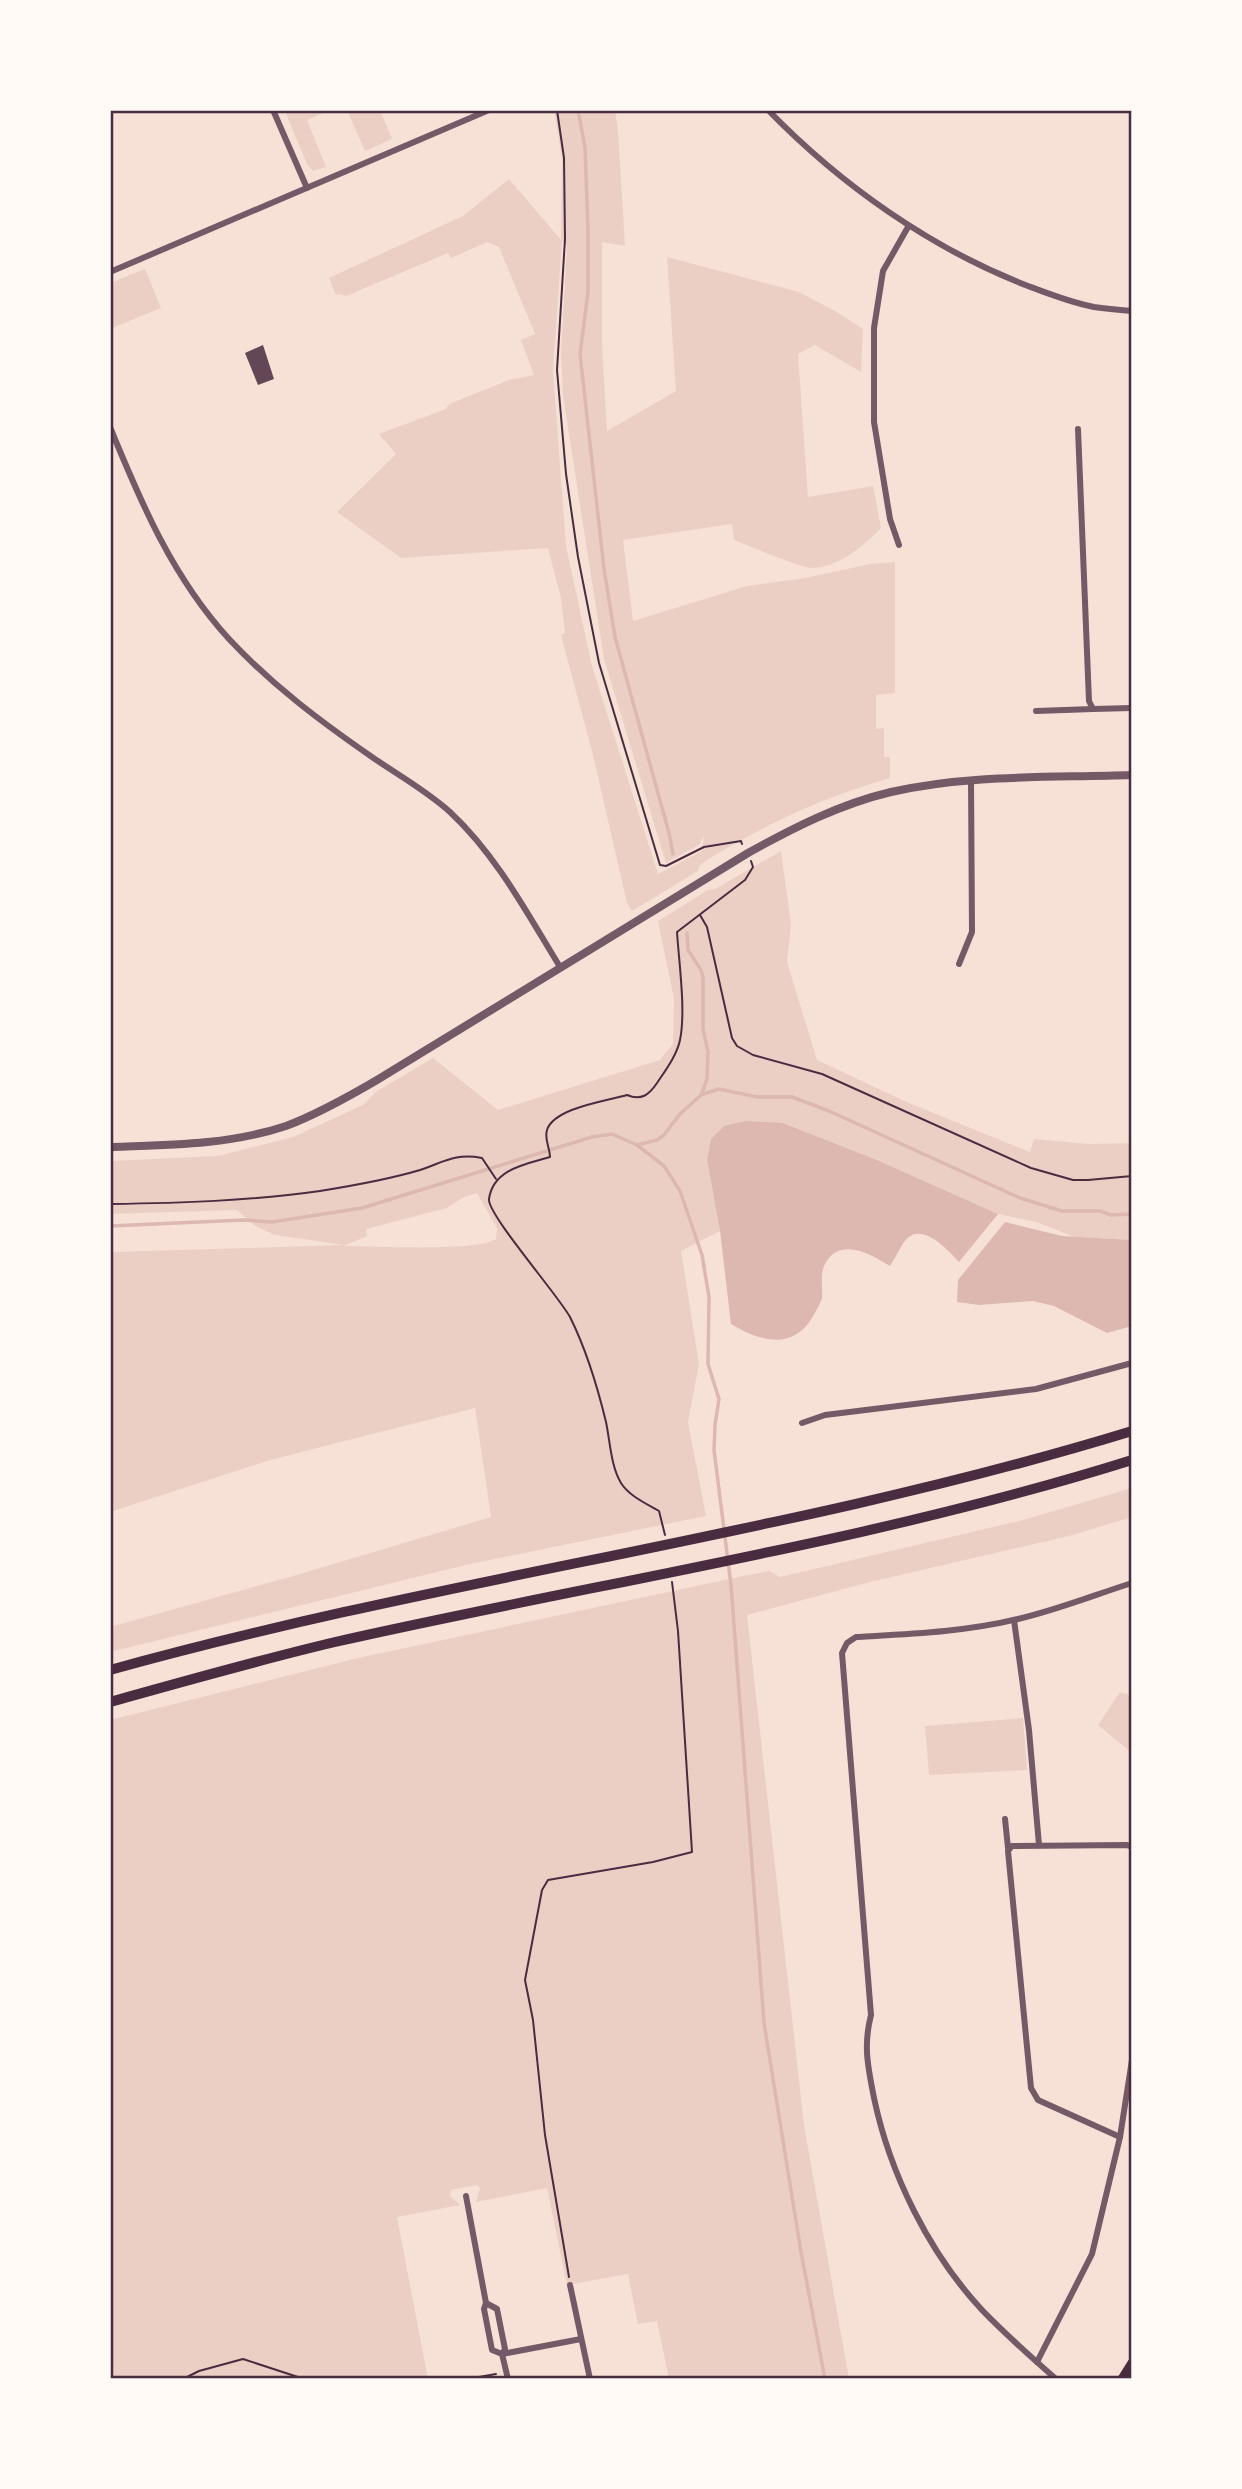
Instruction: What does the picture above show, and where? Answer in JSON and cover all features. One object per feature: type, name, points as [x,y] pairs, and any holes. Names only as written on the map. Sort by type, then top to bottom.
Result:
[{"type":"highway","points":[[110,1670],[329,1615],[665,1540],[734,1530],[919,1488],[1132,1431]]},
{"type":"highway","points":[[110,1702],[230,1668],[334,1643],[740,1559],[928,1515],[1132,1460]]},
{"type":"main road","points":[[1122,2379],[1132,2363]]},
{"type":"street","points":[[274,110],[307,188]]},
{"type":"street","points":[[110,272],[489,110]]},
{"type":"street","points":[[768,110],[830,167],[908,227],[994,273],[1044,292],[1093,307],[1132,311]]},
{"type":"street","points":[[899,545],[890,519],[874,422],[874,328],[883,271],[908,227]]},
{"type":"street","points":[[110,427],[144,510],[166,553],[228,638],[292,700],[428,795],[456,818],[498,867],[560,967]]},
{"type":"street","points":[[1078,429],[1089,701],[1093,709]]},
{"type":"street","points":[[1036,711],[1132,708]]},
{"type":"street","points":[[110,1147],[187,1144],[239,1138],[268,1131],[327,1107],[377,1080],[748,853],[799,826],[847,806],[889,793],[971,780],[1028,776],[1132,775]]},
{"type":"street","points":[[959,964],[972,932],[971,780]]},
{"type":"street","points":[[802,1423],[825,1415],[1036,1390],[1132,1363]]},
{"type":"street","points":[[1056,2379],[981,2309],[949,2268],[915,2212],[898,2177],[880,2127],[866,2055],[866,2035],[871,2015],[842,1657],[845,1646],[856,1637],[968,1628],[1014,1620],[1049,1612],[1132,1583]]},
{"type":"street","points":[[1014,1620],[1029,1730],[1039,1845]]},
{"type":"street","points":[[1004,1819],[1031,2088],[1042,2103],[1120,2137]]},
{"type":"street","points":[[1008,1848],[1039,1845],[1132,1847]]},
{"type":"street","points":[[1037,2362],[1092,2253],[1120,2137],[1132,2060]]},
{"type":"street","points":[[466,2196],[492,2350],[502,2354],[581,2339]]},
{"type":"street","points":[[570,2284],[590,2379]]},
{"type":"street","points":[[486,2303],[497,2309],[505,2349],[502,2354],[508,2376]]},
{"type":"path","points":[[557,110],[564,158],[565,227],[557,370],[568,488],[578,557],[599,663],[660,865],[666,866],[704,847],[741,841],[748,853]]},
{"type":"path","points":[[665,1540],[659,1511],[626,1490],[617,1475],[602,1406],[572,1320],[489,1204],[496,1180],[518,1167],[550,1157],[547,1131],[552,1121],[563,1113],[626,1096],[642,1098],[654,1087],[680,1042],[681,995],[677,932],[745,880],[754,867]]},
{"type":"path","points":[[700,915],[707,927],[732,1038],[737,1046],[753,1055],[822,1074],[1031,1168],[1073,1180],[1132,1176]]},
{"type":"path","points":[[110,1204],[212,1202],[321,1191],[420,1170],[445,1159],[460,1156],[482,1158],[489,1165],[496,1180]]},
{"type":"path","points":[[570,2284],[545,2135],[533,2020],[525,1980],[542,1889],[548,1880],[653,1862],[692,1852],[674,1598]]},
{"type":"path","points":[[183,2379],[200,2371],[243,2359],[304,2379]]},
{"type":"path","points":[[467,2379],[508,2376]]},
{"type":"shaded area","points":[[331,110],[307,120],[326,167],[313,171],[307,164],[285,111]]},
{"type":"shaded area","points":[[347,110],[380,110],[392,139],[365,151]]},
{"type":"shaded area","points":[[554,110],[615,110],[625,246],[602,242],[602,343],[607,431],[676,391],[667,257],[799,292],[863,329],[861,372],[815,345],[798,354],[808,497],[873,486],[881,528],[841,560],[811,568],[734,540],[732,524],[623,540],[633,621],[747,586],[895,562],[895,693],[876,695],[876,729],[884,728],[884,757],[890,757],[890,778],[840,794],[752,834],[707,860],[700,865],[698,871],[632,911],[627,903],[593,755],[561,635],[565,633],[561,598],[548,548],[401,558],[337,512],[396,454],[379,434],[446,409],[449,404],[509,380],[534,375],[521,340],[535,334],[499,247],[487,242],[451,258],[448,253],[346,296],[336,295],[329,278],[463,216],[509,179],[561,240],[562,158]],"holes":[[[562,241],[567,246],[561,352],[563,396],[604,659],[666,863],[699,845],[704,836],[702,851],[658,874],[592,666],[566,546],[553,370]]]},
{"type":"shaded area","points":[[145,269],[161,308],[110,329],[110,283]]},
{"type":"shaded area","points":[[781,851],[791,924],[787,962],[817,1060],[909,1103],[1030,1152],[1034,1139],[1089,1144],[1132,1143],[1132,1240],[1075,1237],[1036,1222],[998,1214],[877,1160],[783,1123],[707,1160],[720,1231],[681,1251],[699,1364],[688,1422],[706,1516],[470,1564],[110,1652],[110,1627],[491,1517],[475,1408],[270,1460],[110,1512],[110,1252],[344,1245],[275,1235],[255,1226],[237,1210],[110,1214],[110,1161],[218,1156],[293,1137],[363,1105],[377,1091],[433,1058],[498,1110],[660,1060],[673,1044],[674,999],[658,921],[708,890],[715,889]],"holes":[[[477,1193],[497,1228],[496,1239],[468,1246],[344,1246],[367,1236],[366,1229],[447,1208],[464,1197]]]},
{"type":"shaded area","points":[[746,1121],[783,1123],[877,1160],[998,1214],[959,1262],[933,1239],[918,1234],[904,1242],[890,1266],[855,1250],[838,1251],[824,1266],[822,1298],[804,1328],[785,1339],[775,1340],[753,1335],[731,1324],[720,1231],[707,1160],[711,1139],[724,1126]]},
{"type":"shaded area","points":[[1005,1222],[1062,1236],[1132,1240],[1132,1326],[1107,1333],[1054,1306],[1033,1301],[979,1305],[957,1302],[958,1280]]},
{"type":"shaded area","points":[[1132,1488],[1132,1517],[1069,1536],[870,1582],[747,1615],[804,2125],[849,2379],[669,2379],[657,2321],[638,2324],[628,2274],[567,2285],[547,2188],[476,2202],[480,2188],[477,2185],[451,2190],[450,2196],[460,2205],[397,2217],[428,2379],[110,2379],[110,1720],[358,1658],[769,1571],[780,1577],[1023,1520]]},
{"type":"shaded area","points":[[1120,1692],[1132,1696],[1132,1753],[1098,1725]]},
{"type":"shaded area","points":[[1023,1718],[1027,1770],[929,1775],[925,1726]]},
{"type":"building","points":[[263,345],[274,379],[258,385],[245,353]]},
{"type":"waterway","points":[[578,110],[585,147],[588,230],[588,292],[580,354],[604,569],[615,637],[673,854]]},
{"type":"waterway","points":[[687,933],[688,950],[703,978],[703,1029],[708,1052],[707,1079],[702,1093]]},
{"type":"waterway","points":[[110,1226],[244,1220],[272,1222],[362,1208],[592,1137],[612,1134],[637,1145],[657,1140],[701,1095],[719,1089],[757,1097],[792,1097],[829,1111],[1020,1198],[1062,1211],[1132,1214]]},
{"type":"waterway","points":[[637,1145],[664,1166],[680,1191],[702,1255],[709,1297],[708,1364],[719,1399],[714,1450],[731,1585],[764,2023],[801,2252],[825,2379]]}]
